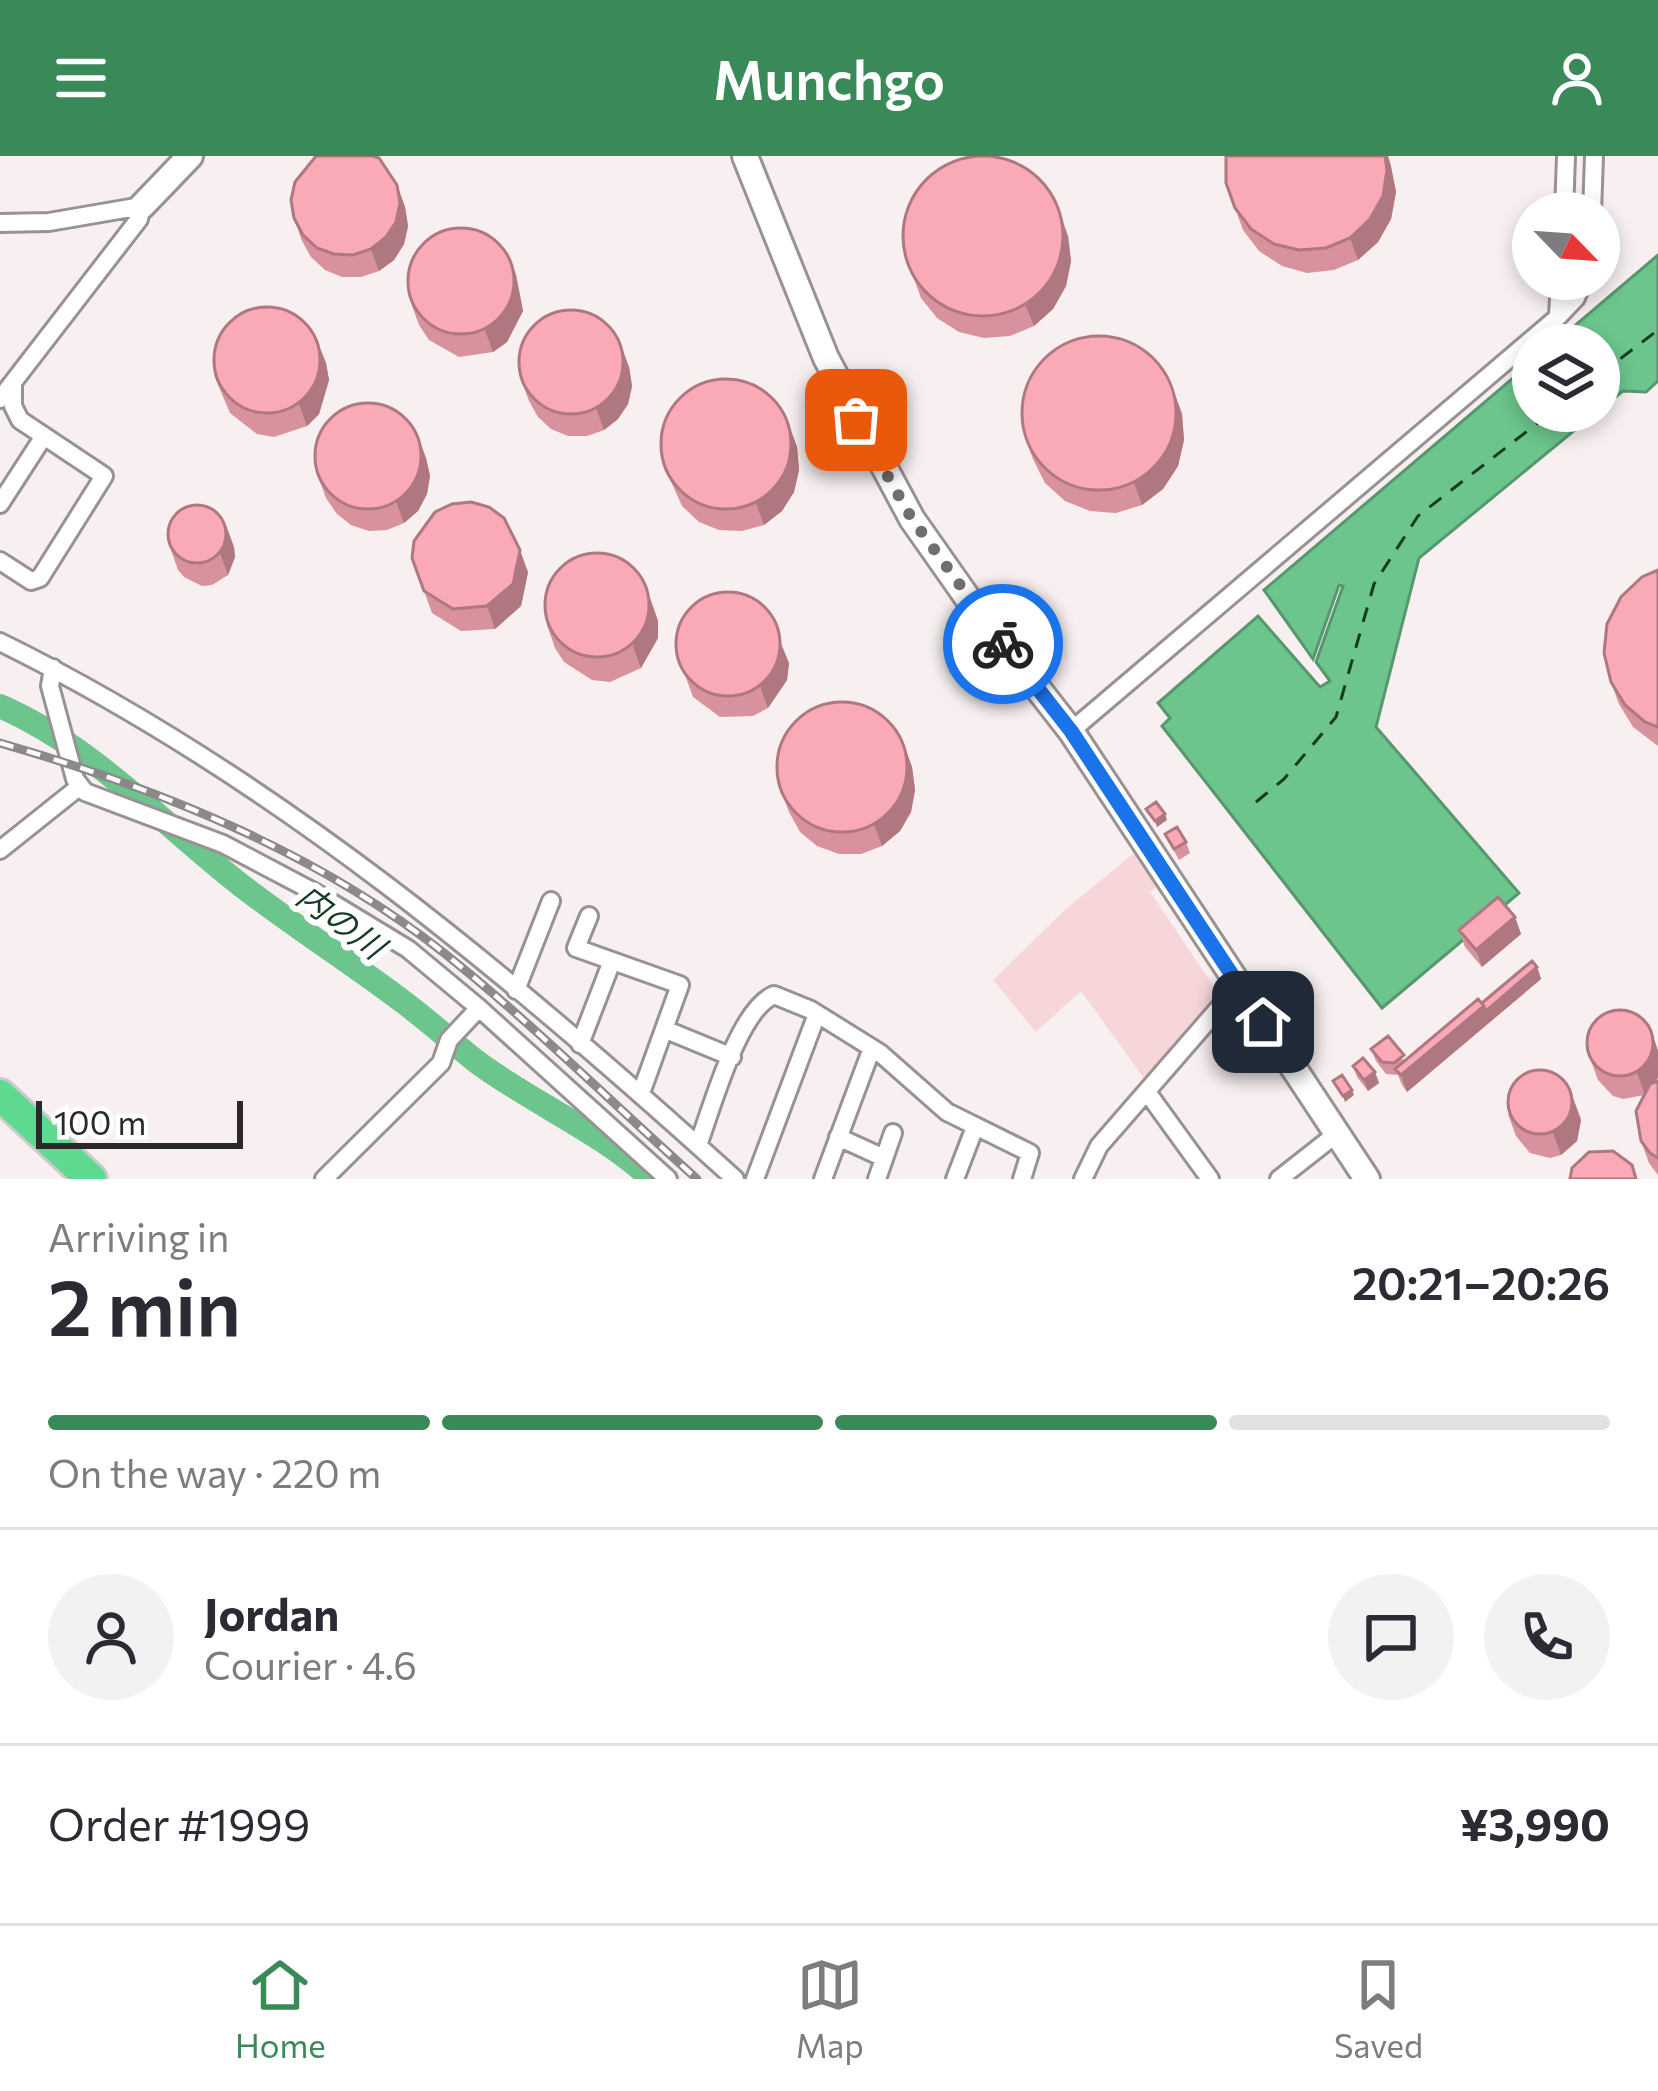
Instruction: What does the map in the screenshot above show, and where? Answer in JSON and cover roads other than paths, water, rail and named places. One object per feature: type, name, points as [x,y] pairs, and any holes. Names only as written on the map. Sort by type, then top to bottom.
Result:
[{"type":"highway","points":[[7,1112],[91,1179]]},
{"type":"street","points":[[0,399],[139,219],[142,206],[190,156]]},
{"type":"street","points":[[745,156],[826,358],[872,451],[941,562],[1071,731],[1367,1179]]},
{"type":"street","points":[[1565,192],[1566,156]]},
{"type":"street","points":[[1593,192],[1594,156]]},
{"type":"street","points":[[0,223],[62,220],[142,206]]},
{"type":"street","points":[[1558,317],[1559,300]]},
{"type":"street","points":[[1071,731],[1574,300]]},
{"type":"street","points":[[0,561],[31,581],[40,578],[104,476],[15,414],[13,384]]},
{"type":"street","points":[[0,504],[44,436]]},
{"type":"street","points":[[0,642],[162,729],[258,792],[466,948],[641,1093],[735,1179]]},
{"type":"street","points":[[53,668],[50,686],[80,787]]},
{"type":"street","points":[[0,850],[80,787]]},
{"type":"street","points":[[80,787],[223,844],[408,950],[668,1179]]},
{"type":"street","points":[[516,990],[551,901]]},
{"type":"street","points":[[589,916],[576,948],[680,985],[641,1093]]},
{"type":"street","points":[[580,1044],[611,961]]},
{"type":"street","points":[[1083,1179],[1099,1146],[1239,985]]},
{"type":"street","points":[[698,1145],[746,1022],[774,995],[817,1014],[872,1048],[935,1104],[1030,1153],[1022,1179]]},
{"type":"street","points":[[324,1179],[441,1063],[449,1040],[479,1008]]},
{"type":"street","points":[[755,1179],[817,1014]]},
{"type":"street","points":[[664,1029],[732,1057]]},
{"type":"street","points":[[823,1179],[872,1048]]},
{"type":"street","points":[[1148,1092],[1210,1179]]},
{"type":"street","points":[[955,1179],[975,1126]]},
{"type":"street","points":[[877,1179],[893,1133]]},
{"type":"street","points":[[1279,1179],[1335,1136]]},
{"type":"street","points":[[838,1137],[884,1158]]},
{"type":"waterway","name":"内の川","points":[[0,706],[97,765],[242,886],[406,1004],[477,1062],[611,1146],[652,1179]]},
{"type":"railway","points":[[0,743],[175,802],[342,883],[477,980],[697,1179]]}]
